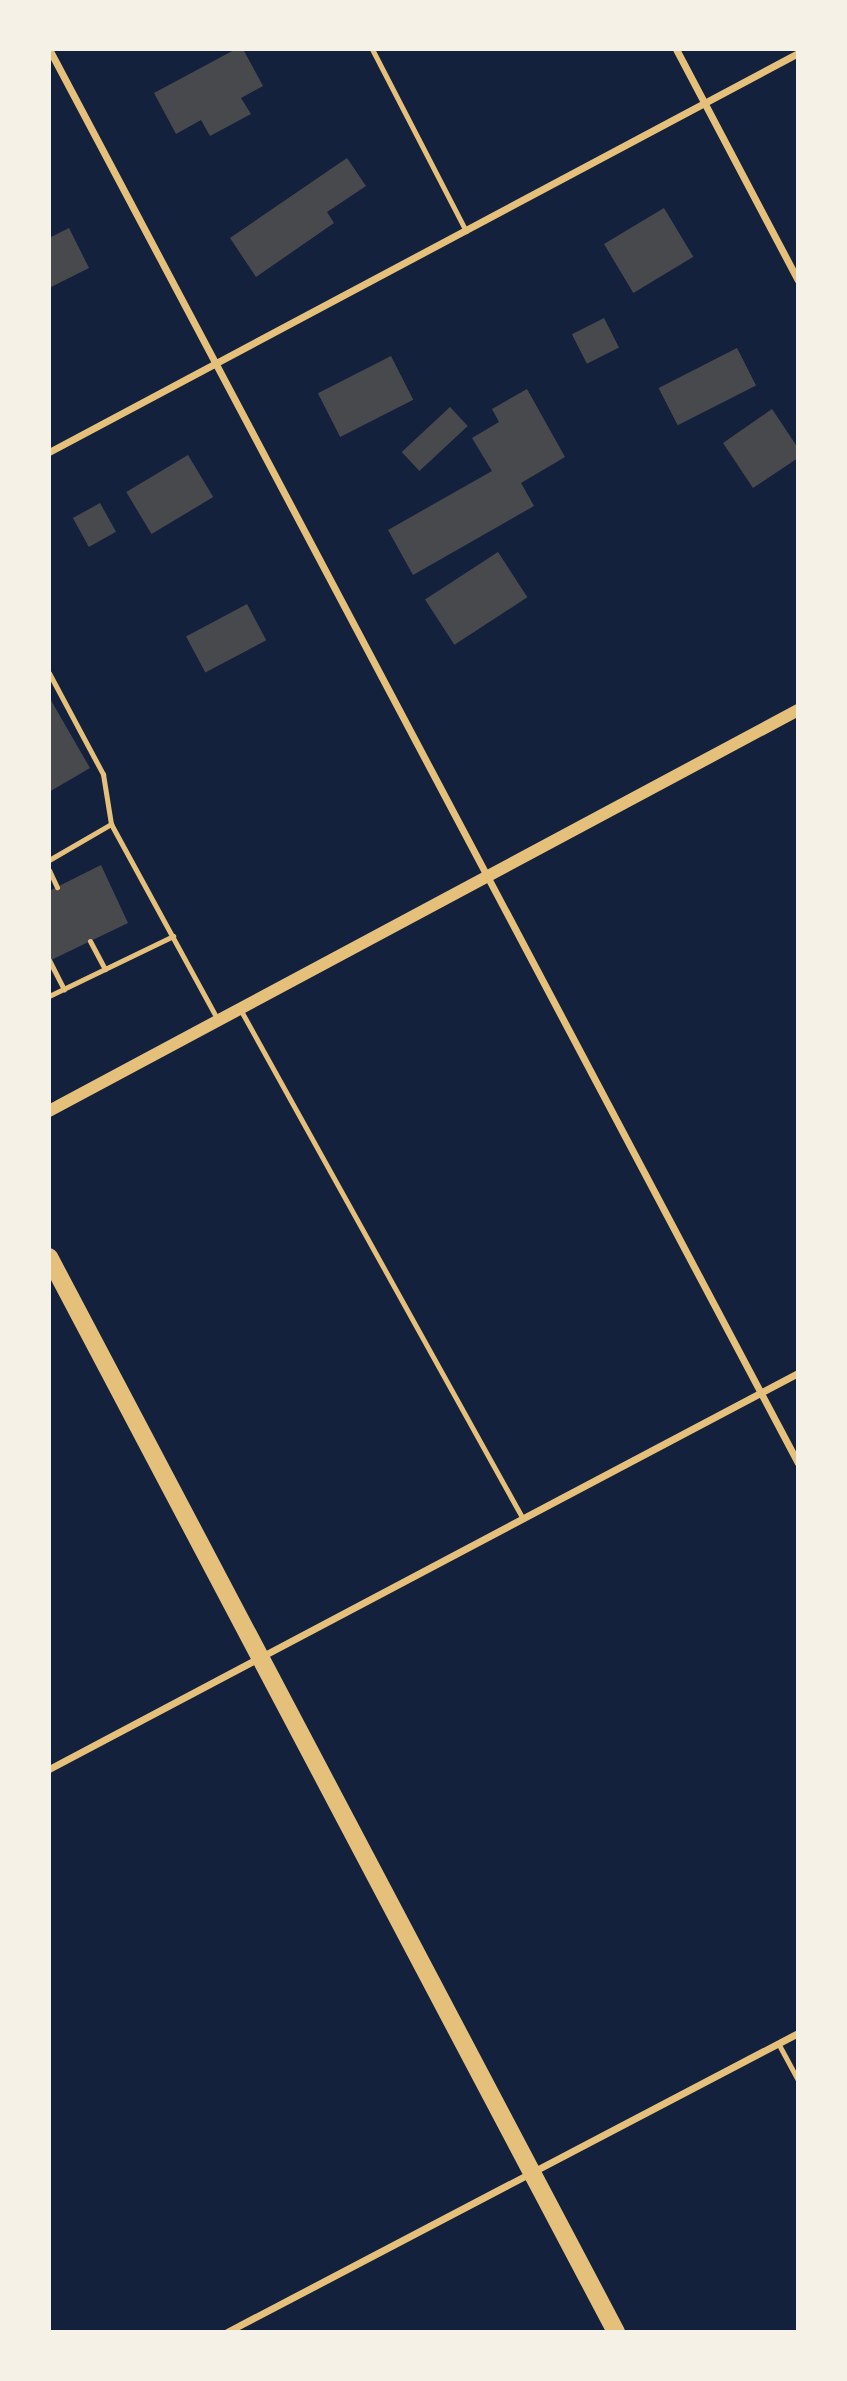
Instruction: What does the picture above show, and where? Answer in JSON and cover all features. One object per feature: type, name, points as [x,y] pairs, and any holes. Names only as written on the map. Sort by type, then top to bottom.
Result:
[{"type":"main road","points":[[49,1257],[616,2332]]},
{"type":"street","points":[[49,49],[798,1463]]},
{"type":"street","points":[[676,49],[798,280]]},
{"type":"street","points":[[49,452],[798,53]]},
{"type":"street","points":[[49,1111],[798,710]]},
{"type":"street","points":[[49,1769],[798,1373]]},
{"type":"street","points":[[227,2332],[798,2033]]},
{"type":"lane","points":[[372,49],[466,230]]},
{"type":"lane","points":[[49,673],[103,774],[111,824],[219,1021]]},
{"type":"lane","points":[[49,860],[111,824]]},
{"type":"lane","points":[[49,870],[58,887]]},
{"type":"lane","points":[[49,996],[173,936]]},
{"type":"lane","points":[[90,941],[105,969]]},
{"type":"lane","points":[[49,960],[64,989]]},
{"type":"lane","points":[[240,1009],[523,1519]]},
{"type":"lane","points":[[778,2043],[798,2080]]},
{"type":"building","points":[[236,49],[243,49],[263,86],[241,98],[251,114],[210,136],[201,120],[176,134],[154,93]]},
{"type":"building","points":[[347,158],[366,186],[327,212],[334,223],[256,277],[230,238]]},
{"type":"building","points":[[664,208],[693,257],[633,293],[604,244]]},
{"type":"building","points":[[69,228],[89,268],[49,288],[49,238]]},
{"type":"building","points":[[604,318],[619,347],[587,364],[572,334]]},
{"type":"building","points":[[737,348],[756,385],[678,425],[659,388]]},
{"type":"building","points":[[391,356],[413,400],[340,437],[318,393]]},
{"type":"building","points":[[527,389],[565,457],[521,483],[534,506],[413,575],[388,530],[492,471],[472,438],[499,422],[492,409]]},
{"type":"building","points":[[450,407],[468,426],[419,471],[402,452]]},
{"type":"building","points":[[772,409],[798,448],[798,458],[753,488],[723,443]]},
{"type":"building","points":[[188,455],[213,497],[152,534],[126,492]]},
{"type":"building","points":[[100,503],[116,532],[89,547],[73,518]]},
{"type":"building","points":[[498,552],[527,597],[454,645],[425,599]]},
{"type":"building","points":[[247,604],[266,640],[205,673],[186,636]]},
{"type":"building","points":[[49,697],[90,768],[49,792]]},
{"type":"building","points":[[101,865],[128,923],[49,961],[49,891]]}]
